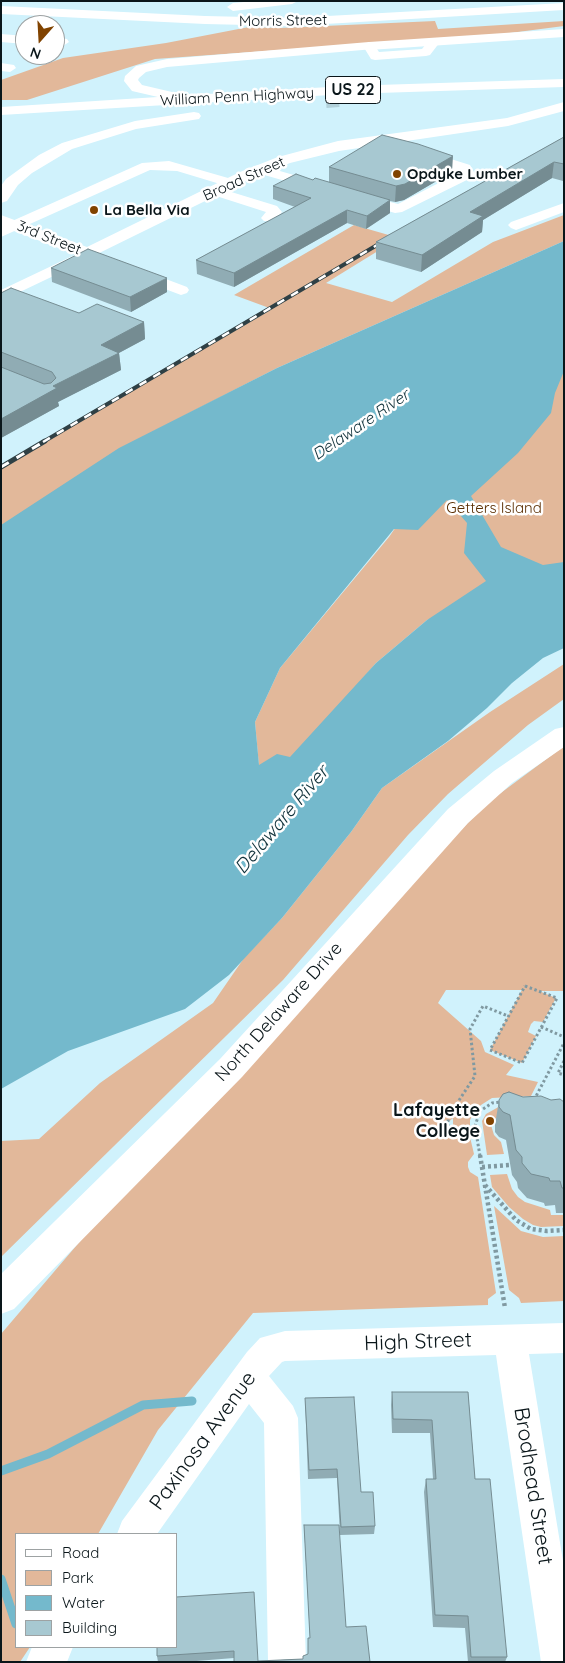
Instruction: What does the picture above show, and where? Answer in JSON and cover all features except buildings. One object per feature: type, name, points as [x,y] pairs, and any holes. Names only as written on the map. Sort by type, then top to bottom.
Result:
[{"type":"main road","points":[[193,99],[148,92],[134,85],[131,78],[141,69],[167,63],[369,46],[564,33]]},
{"type":"main road","points":[[531,35],[564,38]]},
{"type":"main road","name":"William Penn Highway","points":[[1,111],[347,90],[564,84]]},
{"type":"main road","name":"William Penn Highway","points":[[1,118],[333,100],[564,84]]},
{"type":"main road","points":[[1,183],[20,175],[56,152],[94,136],[149,122],[201,116],[237,105]]},
{"type":"main road","name":"Broad Street","points":[[87,254],[259,169],[310,153],[381,140],[499,124],[564,106]]},
{"type":"main road","points":[[1,198],[20,175]]},
{"type":"main road","name":"3rd Street","points":[[6,226],[72,246],[87,254]]},
{"type":"main road","name":"North Delaware Drive","points":[[1,1298],[231,1068],[339,945],[458,816],[503,777],[564,735]]},
{"type":"street","points":[[15,11],[82,1]]},
{"type":"street","points":[[227,21],[216,9],[292,1]]},
{"type":"street","name":"Morris Street","points":[[1,10],[227,21],[291,22],[370,19],[558,5]]},
{"type":"street","points":[[1,38],[15,39]]},
{"type":"street","points":[[259,169],[395,209],[402,208],[468,174],[465,168],[381,140]]},
{"type":"street","points":[[6,226],[147,166],[169,165],[230,183]]},
{"type":"street","points":[[215,191],[272,209],[275,212],[269,218]]},
{"type":"street","points":[[516,225],[564,207]]},
{"type":"street","name":"3rd Street","points":[[87,254],[181,290]]},
{"type":"street","name":"Broad Street","points":[[4,295],[87,254]]},
{"type":"street","points":[[4,295],[24,300]]},
{"type":"street","name":"High Street","points":[[272,1349],[285,1346],[507,1324],[564,1338]]},
{"type":"street","name":"Brodhead Street","points":[[507,1324],[560,1662]]},
{"type":"street","name":"Paxinosa Avenue","points":[[136,1533],[249,1377],[272,1349]]},
{"type":"street","points":[[249,1377],[281,1418],[287,1662]]},
{"type":"street","points":[[45,1662],[53,1648]]},
{"type":"path","points":[[525,986],[556,998],[541,1027],[522,1063],[490,1050],[525,986]]},
{"type":"path","points":[[476,1133],[448,1133],[448,1117],[475,1076],[470,1029],[483,1006],[508,1016]]},
{"type":"path","points":[[541,1027],[564,1037]]},
{"type":"path","points":[[531,1105],[564,1042]]},
{"type":"path","points":[[564,1061],[558,1072],[564,1075]]},
{"type":"path","points":[[507,1324],[476,1133],[477,1118],[480,1111],[492,1103],[508,1102]]},
{"type":"path","points":[[482,1167],[510,1165]]},
{"type":"path","points":[[485,1184],[516,1220],[531,1229],[547,1231],[564,1230]]},
{"type":"green space","points":[[435,21],[438,29],[564,21],[564,26],[502,34],[155,59],[27,100],[1,100],[1,80],[43,65],[65,65],[65,58],[166,43],[249,27],[280,28]]},
{"type":"green space","points":[[564,215],[564,241],[277,368],[125,446],[1,526],[1,467],[272,309],[234,295],[354,225],[399,238],[326,283],[392,302],[493,242]]},
{"type":"green space","name":"Getters Island","points":[[564,368],[564,574],[427,620],[376,663],[237,826],[259,766],[255,722],[280,668],[389,537],[440,463]]},
{"type":"green space","points":[[564,664],[564,699],[528,725],[448,794],[408,835],[283,980],[1,1257],[1,1141],[39,1139],[100,1083],[213,1003],[244,958],[282,918],[351,832],[382,788],[490,712]]},
{"type":"green space","points":[[564,746],[564,991],[539,991],[556,998],[543,1022],[534,1021],[531,1024],[528,1032],[536,1036],[522,1063],[490,1050],[522,990],[446,990],[438,1003],[481,1041],[485,1052],[514,1065],[506,1075],[538,1082],[531,1096],[492,1098],[481,1105],[470,1120],[470,1130],[453,1131],[453,1118],[443,1127],[445,1138],[470,1137],[474,1154],[468,1162],[468,1167],[470,1172],[478,1177],[496,1293],[488,1299],[488,1305],[253,1313],[158,1430],[99,1533],[15,1533],[15,1648],[29,1648],[20,1662],[1,1662],[1,1334],[105,1212],[412,878],[490,801]]},
{"type":"green space","points":[[502,1105],[500,1115],[491,1125],[494,1135],[501,1142],[504,1154],[487,1155],[482,1121],[486,1114]]},
{"type":"green space","points":[[507,1174],[512,1189],[518,1197],[525,1202],[550,1210],[551,1215],[564,1215],[564,1226],[541,1227],[533,1225],[509,1207],[492,1187],[490,1175]]},
{"type":"green space","points":[[494,1206],[521,1231],[543,1237],[564,1236],[564,1301],[521,1303],[519,1298],[509,1290]]},
{"type":"water","name":"Delaware River","points":[[564,241],[564,371],[555,393],[551,413],[518,453],[471,496],[501,547],[543,565],[564,562],[564,648],[543,658],[512,683],[487,708],[448,741],[382,788],[351,832],[282,918],[229,975],[185,1009],[68,1051],[1,1089],[1,525],[119,448],[277,368]],"holes":[[[447,500],[467,523],[464,553],[486,581],[427,620],[376,663],[290,757],[277,754],[259,765],[255,722],[280,668],[394,529],[418,530]]]},
{"type":"waterway","points":[[1,1471],[48,1454],[143,1405],[192,1401]]},
{"type":"waterway","points":[[1,1579],[15,1621]]},
{"type":"tunnel","points":[[326,101],[339,100]]},
{"type":"railway","points":[[43,442],[389,238]]},
{"type":"railway","points":[[1,467],[45,441]]},
{"type":"place","name":"Opdyke Lumber","points":[[397,174]]},
{"type":"place","name":"La Bella Via","points":[[94,210]]},
{"type":"place","name":"Lafayette College","points":[[490,1121]]}]
